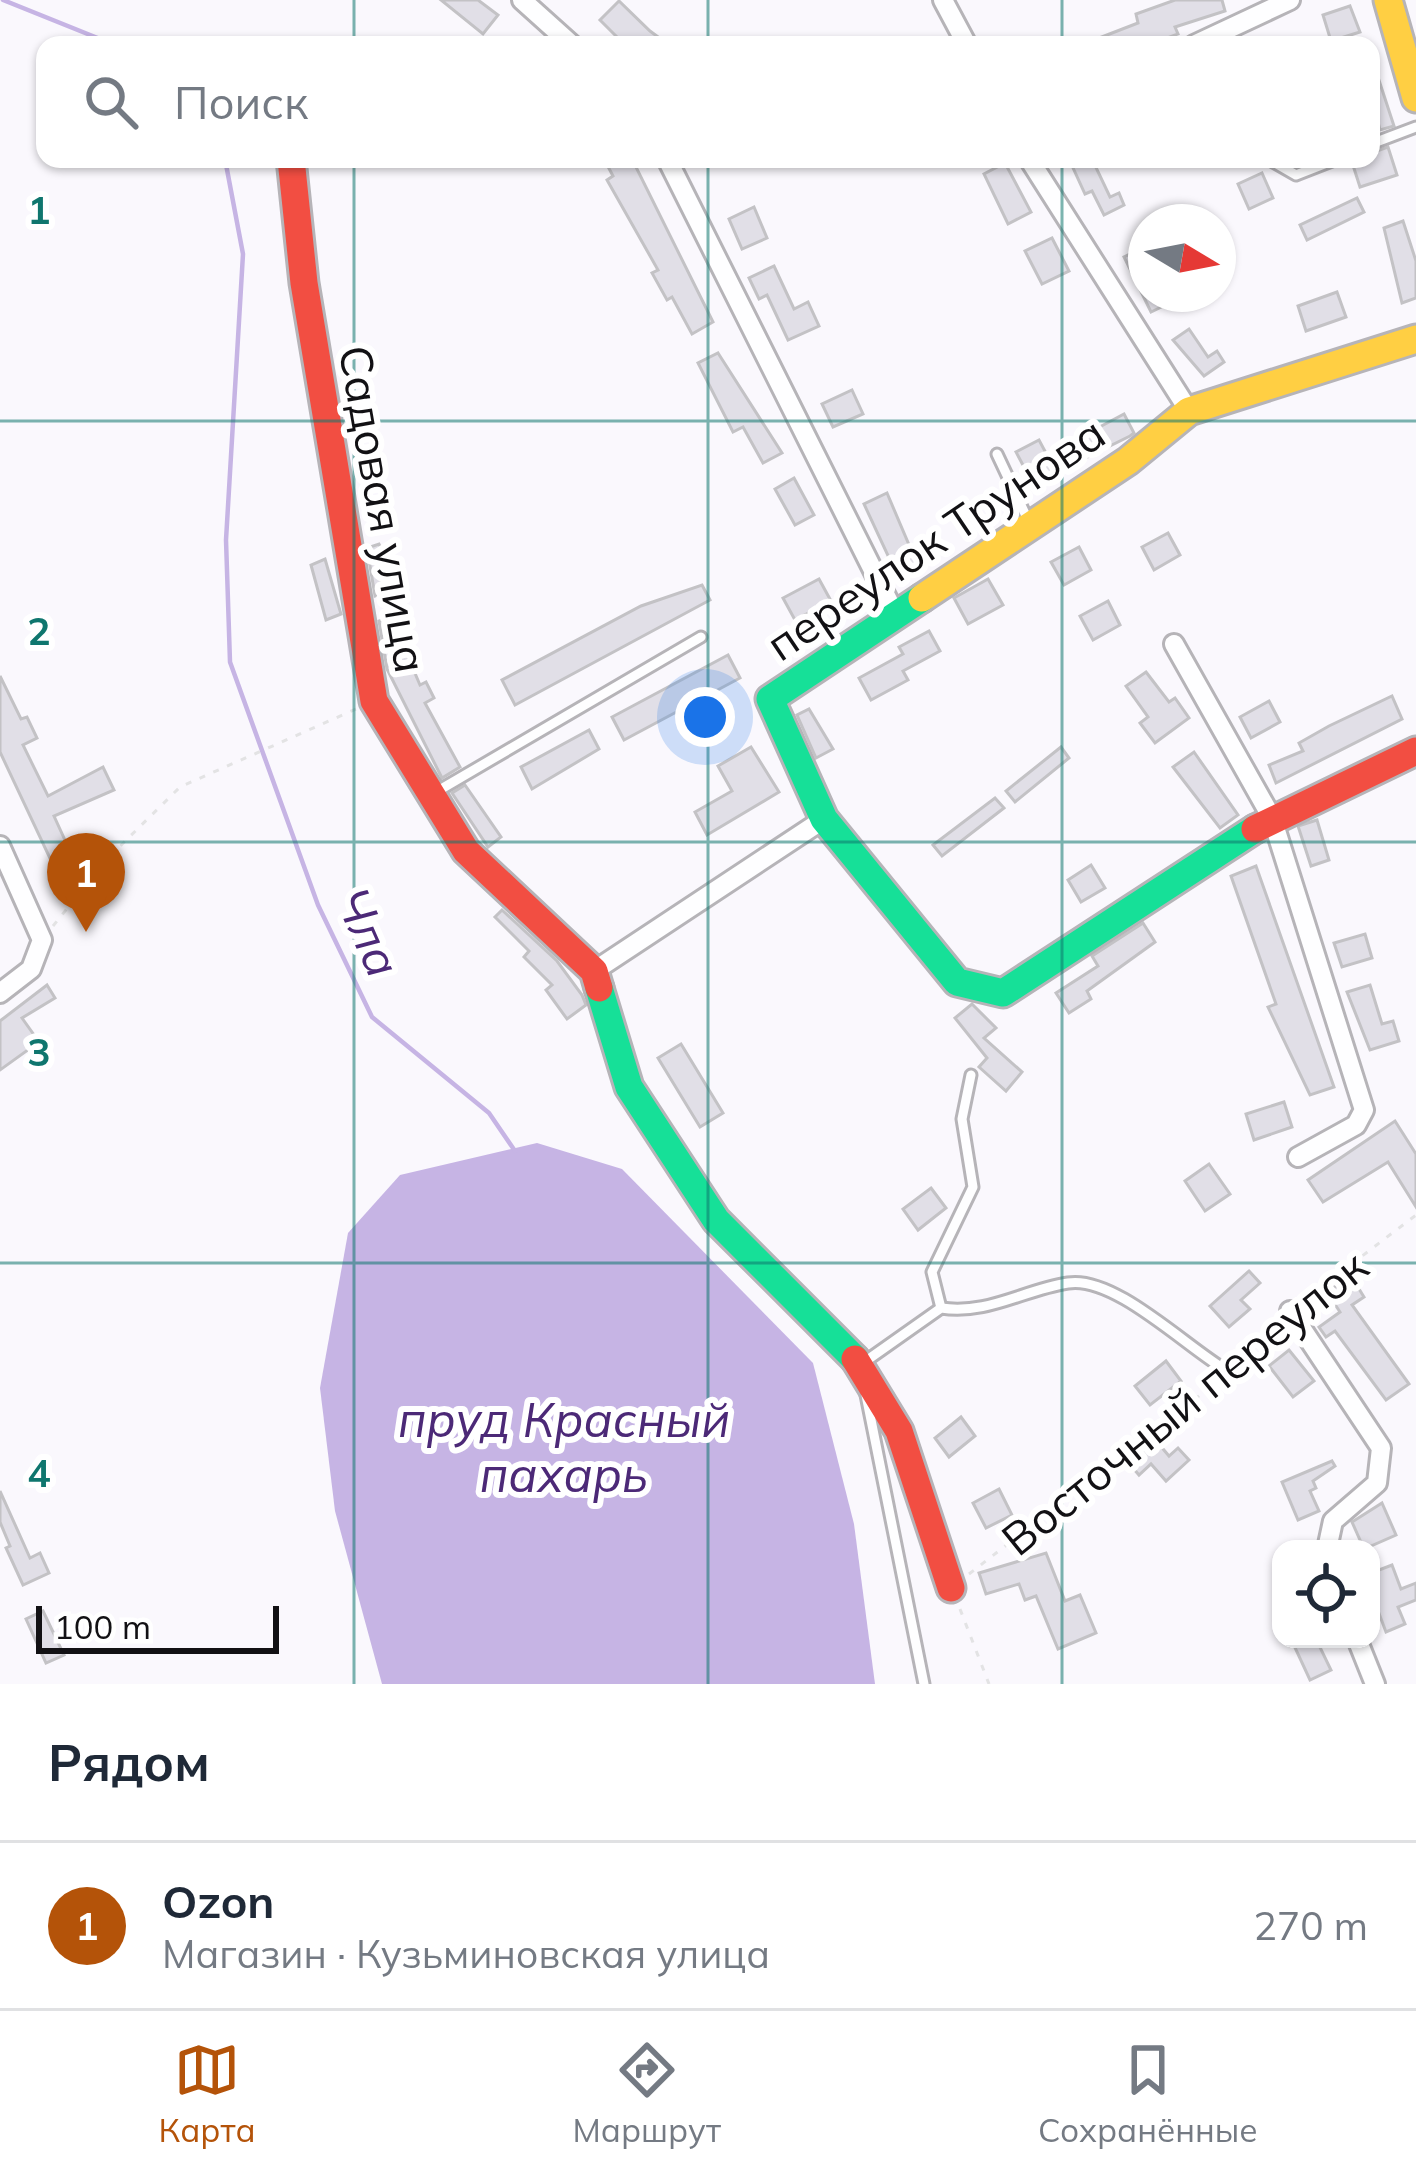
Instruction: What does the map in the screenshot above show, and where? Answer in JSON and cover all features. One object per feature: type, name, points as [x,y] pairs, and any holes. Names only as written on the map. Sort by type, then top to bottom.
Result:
[{"type":"street","points":[[521,0],[562,36]]},
{"type":"street","points":[[943,0],[962,36]]},
{"type":"street","points":[[1213,36],[1290,0]]},
{"type":"street","points":[[1388,0],[1416,98]]},
{"type":"street","name":"Садовая улица","points":[[292,168],[304,283],[374,701],[466,851],[594,971]]},
{"type":"street","points":[[672,168],[896,616]]},
{"type":"street","points":[[1035,168],[1190,411]]},
{"type":"street","name":"переулок Трунова","points":[[1416,339],[1190,411],[1128,460],[770,699],[824,819],[957,982],[1003,992],[1272,818],[1416,751]]},
{"type":"street","points":[[1174,644],[1272,818],[1364,1109],[1356,1125],[1298,1156]]},
{"type":"street","points":[[824,819],[594,971],[628,1087],[716,1220],[860,1364],[899,1431],[952,1588]]},
{"type":"street","points":[[0,846],[41,935],[31,969],[0,993]]},
{"type":"street","points":[[1290,1310],[1381,1448],[1377,1483],[1333,1521],[1330,1540]]},
{"type":"street","points":[[1361,1648],[1376,1684]]},
{"type":"lane","points":[[1380,141],[1416,127]]},
{"type":"lane","points":[[1284,168],[1296,175],[1314,168]]},
{"type":"lane","points":[[997,454],[1030,525]]},
{"type":"lane","points":[[431,794],[701,638]]},
{"type":"lane","points":[[941,1308],[932,1272],[973,1187],[962,1119],[971,1075]]},
{"type":"lane","points":[[924,1684],[860,1364],[941,1308],[968,1312],[1072,1282],[1130,1302],[1187,1348],[1229,1372]]},
{"type":"path","points":[[41,935],[106,859],[180,787],[374,701]]},
{"type":"path","name":"Восточный переулок","points":[[952,1588],[1229,1372],[1290,1310],[1416,1215]]},
{"type":"path","points":[[952,1588],[989,1684]]},
{"type":"water","name":"пруд Красный пахарь","points":[[537,1143],[622,1169],[813,1363],[854,1524],[875,1684],[382,1684],[335,1511],[320,1388],[348,1233],[400,1175]]},
{"type":"building","points":[[441,0],[478,0],[498,15],[483,34]]},
{"type":"building","points":[[1175,0],[1222,0],[1225,11],[1175,27],[1178,34],[1173,36],[1104,36],[1138,23],[1136,14]]},
{"type":"building","points":[[619,1],[657,36],[616,36],[600,20]]},
{"type":"building","points":[[1350,6],[1360,32],[1329,36],[1323,15]]},
{"type":"building","points":[[1380,83],[1394,126],[1380,130]]},
{"type":"building","points":[[1388,147],[1397,175],[1360,187],[1354,168],[1380,168],[1380,150]]},
{"type":"building","points":[[609,168],[636,168],[713,322],[692,334],[672,297],[667,300],[652,273],[658,270],[607,180],[613,176]]},
{"type":"building","points":[[1008,168],[1031,212],[1008,224],[984,174]]},
{"type":"building","points":[[1073,168],[1096,168],[1110,197],[1119,193],[1124,205],[1104,215],[1092,191],[1085,194]]},
{"type":"building","points":[[1262,173],[1273,198],[1249,209],[1238,184]]},
{"type":"building","points":[[1357,198],[1364,212],[1307,240],[1300,225]]},
{"type":"building","points":[[754,207],[767,238],[742,249],[729,219]]},
{"type":"building","points":[[1403,221],[1416,261],[1416,298],[1402,303],[1384,228]]},
{"type":"building","points":[[1052,238],[1069,271],[1042,284],[1025,251]]},
{"type":"building","points":[[774,266],[794,309],[808,302],[819,326],[788,340],[767,295],[759,299],[749,278]]},
{"type":"building","points":[[1337,292],[1346,317],[1306,331],[1298,306]]},
{"type":"building","points":[[1189,329],[1208,357],[1217,351],[1224,362],[1204,376],[1173,340]]},
{"type":"building","points":[[718,353],[782,453],[763,463],[743,427],[733,432],[698,363]]},
{"type":"building","points":[[852,390],[863,414],[833,427],[822,404]]},
{"type":"building","points":[[1124,414],[1134,433],[1033,484],[1016,452],[1039,440],[1047,455]]},
{"type":"building","points":[[794,478],[814,515],[795,525],[775,489]]},
{"type":"building","points":[[887,493],[918,566],[897,575],[864,504]]},
{"type":"building","points":[[1168,533],[1180,555],[1154,570],[1142,547]]},
{"type":"building","points":[[379,544],[399,588],[375,596],[367,548]]},
{"type":"building","points":[[1079,547],[1091,570],[1064,585],[1051,562]]},
{"type":"building","points":[[325,559],[341,614],[326,620],[311,565]]},
{"type":"building","points":[[819,579],[831,601],[795,620],[783,598]]},
{"type":"building","points":[[988,579],[1003,605],[968,624],[954,598]]},
{"type":"building","points":[[702,585],[710,600],[515,705],[502,680],[641,606]]},
{"type":"building","points":[[1108,601],[1120,625],[1093,640],[1080,616]]},
{"type":"building","points":[[391,617],[420,685],[426,682],[434,698],[425,703],[460,767],[442,778],[387,669],[379,621]]},
{"type":"building","points":[[929,631],[940,651],[903,671],[908,680],[871,700],[859,678],[903,654],[899,647]]},
{"type":"building","points":[[728,655],[740,678],[624,740],[612,717]]},
{"type":"building","points":[[1146,672],[1169,702],[1175,698],[1189,718],[1155,743],[1140,723],[1148,717],[1126,686]]},
{"type":"building","points":[[0,676],[21,719],[27,717],[37,738],[23,745],[48,796],[103,767],[114,790],[54,816],[74,860],[55,869],[0,752]]},
{"type":"building","points":[[1392,696],[1402,719],[1276,783],[1269,765],[1303,751],[1299,743],[1329,726]]},
{"type":"building","points":[[1269,701],[1280,722],[1251,738],[1240,717]]},
{"type":"building","points":[[809,709],[833,749],[816,758],[797,715]]},
{"type":"building","points":[[589,730],[599,749],[532,789],[521,767]]},
{"type":"building","points":[[751,747],[779,792],[707,835],[695,812],[732,791],[718,766]]},
{"type":"building","points":[[1061,747],[1069,758],[1015,802],[1006,791]]},
{"type":"building","points":[[1194,752],[1238,815],[1220,828],[1173,767]]},
{"type":"building","points":[[465,785],[501,837],[488,847],[452,793]]},
{"type":"building","points":[[995,798],[1004,808],[942,856],[933,845]]},
{"type":"building","points":[[1317,820],[1329,860],[1311,866],[1298,826]]},
{"type":"building","points":[[1091,865],[1105,888],[1081,902],[1068,880]]},
{"type":"building","points":[[1256,866],[1334,1087],[1310,1095],[1268,1007],[1276,1004],[1231,876]]},
{"type":"building","points":[[502,910],[557,961],[582,995],[586,1005],[567,1019],[546,990],[552,985],[524,957],[529,951],[495,917]]},
{"type":"building","points":[[1143,923],[1155,942],[1087,991],[1091,999],[1069,1013],[1056,993],[1098,966],[1092,956]]},
{"type":"building","points":[[1365,934],[1372,958],[1342,967],[1334,943]]},
{"type":"building","points":[[47,985],[55,998],[22,1018],[39,1042],[0,1070],[0,1021]]},
{"type":"building","points":[[1370,985],[1382,1024],[1393,1021],[1399,1041],[1370,1050],[1347,992]]},
{"type":"building","points":[[972,1004],[996,1028],[984,1038],[1022,1072],[1006,1091],[979,1067],[987,1058],[955,1018]]},
{"type":"building","points":[[681,1044],[723,1113],[700,1127],[658,1058]]},
{"type":"building","points":[[1284,1102],[1292,1127],[1254,1140],[1246,1114]]},
{"type":"building","points":[[1395,1121],[1416,1154],[1416,1207],[1388,1162],[1323,1202],[1308,1180]]},
{"type":"building","points":[[1209,1164],[1230,1194],[1205,1211],[1185,1181]]},
{"type":"building","points":[[931,1188],[946,1208],[918,1230],[903,1209]]},
{"type":"building","points":[[1249,1271],[1260,1283],[1241,1300],[1250,1309],[1229,1327],[1210,1306]]},
{"type":"building","points":[[1351,1276],[1364,1297],[1352,1305],[1409,1384],[1386,1400],[1335,1331],[1326,1337],[1319,1327],[1340,1312],[1327,1292]]},
{"type":"building","points":[[1289,1350],[1314,1381],[1293,1397],[1269,1366]]},
{"type":"building","points":[[1166,1361],[1181,1381],[1150,1405],[1135,1386]]},
{"type":"building","points":[[961,1417],[975,1436],[949,1457],[935,1438]]},
{"type":"building","points":[[1153,1437],[1169,1456],[1178,1448],[1189,1460],[1166,1481],[1151,1464],[1139,1475],[1127,1461]]},
{"type":"building","points":[[1332,1461],[1335,1466],[1313,1481],[1316,1488],[1310,1491],[1319,1511],[1298,1520],[1282,1482]]},
{"type":"building","points":[[999,1489],[1012,1515],[986,1528],[973,1503]]},
{"type":"building","points":[[0,1491],[30,1558],[40,1553],[49,1573],[23,1585],[6,1548],[10,1546],[0,1522]]},
{"type":"building","points":[[1382,1503],[1396,1535],[1380,1542],[1360,1540],[1352,1522]]},
{"type":"building","points":[[1046,1553],[1065,1601],[1080,1595],[1096,1633],[1058,1649],[1036,1596],[1025,1600],[1019,1584],[986,1594],[979,1573]]},
{"type":"building","points":[[1392,1565],[1401,1589],[1416,1583],[1416,1600],[1398,1607],[1405,1624],[1386,1632],[1380,1616],[1380,1570]]},
{"type":"building","points":[[43,1611],[64,1655],[46,1663],[26,1619]]},
{"type":"building","points":[[1295,1648],[1320,1648],[1331,1670],[1310,1680]]},
{"type":"waterway","name":"Чла","points":[[3,0],[93,36]]},
{"type":"waterway","name":"Чла","points":[[227,168],[243,254],[226,540],[230,662],[318,905],[372,1017],[489,1113],[515,1151]]},
{"type":"traffic: fast","points":[[922,598],[770,699],[824,819],[957,982],[1003,993],[1255,829]]},
{"type":"traffic: fast","points":[[599,988],[629,1087],[716,1220],[855,1359]]},
{"type":"traffic: slow","points":[[1388,0],[1416,98]]},
{"type":"traffic: slow","points":[[922,598],[1128,461],[1189,411],[1416,339]]},
{"type":"traffic: jam","points":[[292,168],[304,283],[374,701],[466,851],[594,971],[599,988]]},
{"type":"traffic: jam","points":[[1255,829],[1416,751]]},
{"type":"traffic: jam","points":[[855,1359],[899,1431],[951,1588]]},
{"type":"place","name":"Ozon","points":[[86,932]]}]
